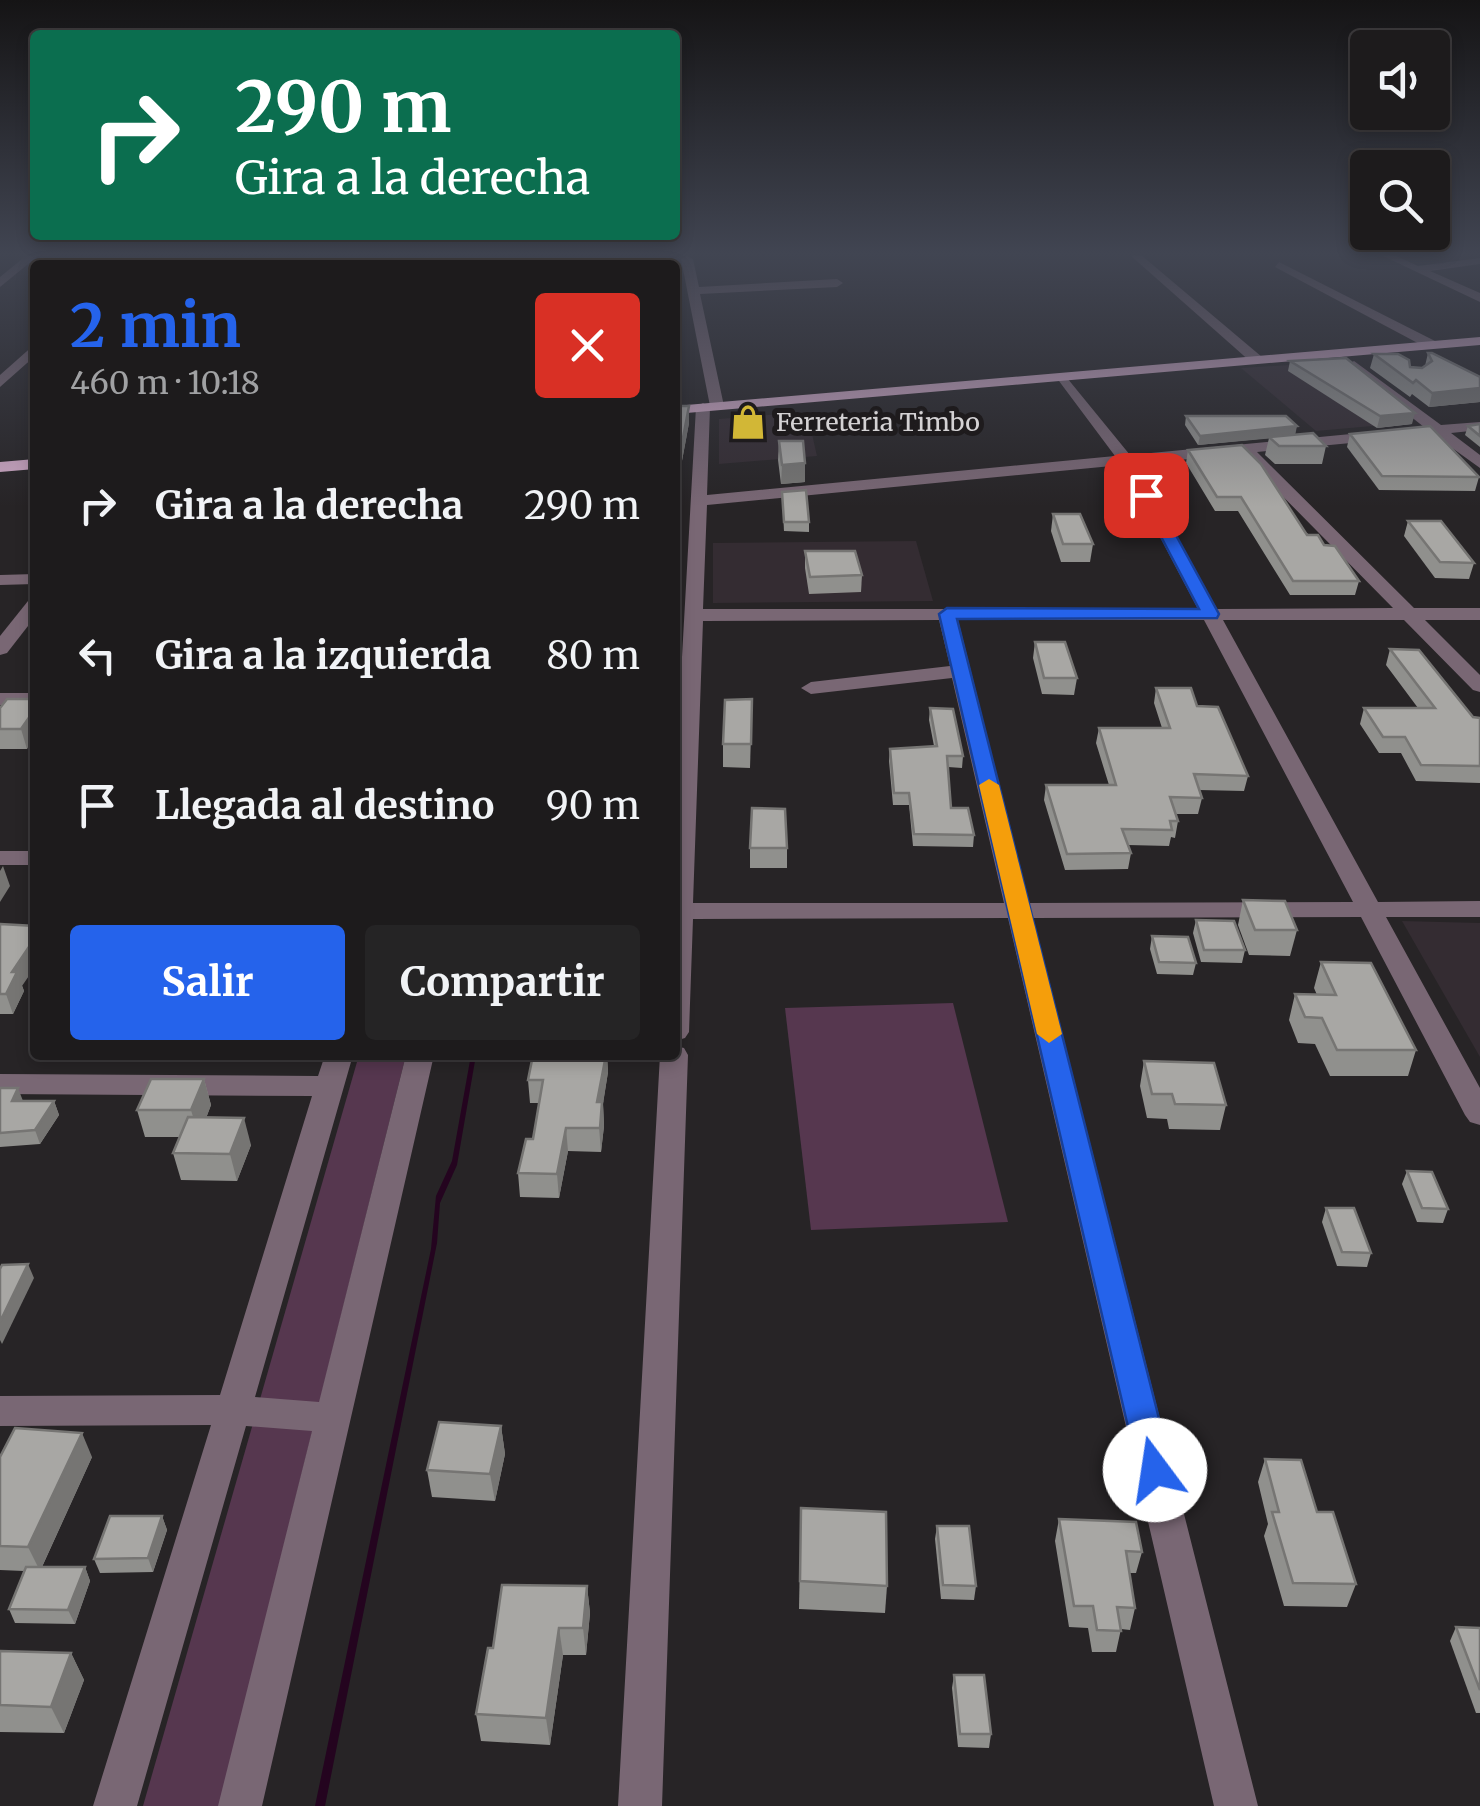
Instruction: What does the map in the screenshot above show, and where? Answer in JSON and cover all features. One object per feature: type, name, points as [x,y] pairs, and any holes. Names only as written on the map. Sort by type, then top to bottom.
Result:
[{"type":"main road","points":[[680,410],[1480,341]]},
{"type":"main road","points":[[0,467],[30,464]]},
{"type":"street","points":[[680,874],[699,501],[710,407],[701,339]]},
{"type":"street","points":[[1233,339],[1257,360]]},
{"type":"street","points":[[1421,339],[1432,345]]},
{"type":"street","points":[[1383,350],[1407,365]]},
{"type":"street","points":[[0,384],[30,353]]},
{"type":"street","points":[[1339,353],[1480,463]]},
{"type":"street","points":[[1369,376],[1393,376]]},
{"type":"street","points":[[1063,377],[1127,460],[1480,1115]]},
{"type":"street","points":[[699,501],[1480,426]]},
{"type":"street","points":[[1244,448],[1480,686]]},
{"type":"street","points":[[0,580],[30,579]]},
{"type":"street","points":[[0,649],[30,611]]},
{"type":"street","points":[[947,614],[1236,1806]]},
{"type":"street","points":[[694,615],[1480,614]]},
{"type":"street","points":[[811,688],[962,671]]},
{"type":"street","points":[[0,699],[30,699]]},
{"type":"street","points":[[0,858],[30,858]]},
{"type":"street","points":[[680,911],[1480,909]]},
{"type":"street","points":[[240,1806],[419,1060]]},
{"type":"street","points":[[640,1806],[674,1060]]},
{"type":"street","points":[[0,1084],[335,1070],[115,1806]]},
{"type":"street","points":[[0,1411],[233,1410],[333,1418]]},
{"type":"shaded area","points":[[1335,362],[1406,423],[1316,431],[1241,368]]},
{"type":"shaded area","points":[[807,412],[817,456],[719,464],[719,419]]},
{"type":"shaded area","points":[[916,541],[933,601],[713,603],[713,543]]},
{"type":"shaded area","points":[[1402,921],[1480,923],[1480,1057]]},
{"type":"shaded area","points":[[953,1003],[1008,1222],[811,1230],[785,1008]]},
{"type":"shaded area","points":[[358,1060],[405,1060],[219,1806],[143,1806]]},
{"type":"shaded area","points":[[470,1060],[475,1060],[457,1165],[440,1203],[437,1243],[325,1806],[315,1806],[431,1249],[436,1196],[452,1161]]},
{"type":"building","points":[[1428,353],[1480,377],[1480,388],[1432,393],[1374,354],[1398,354],[1409,360],[1410,367],[1422,368],[1432,361]]},
{"type":"building","points":[[1346,358],[1415,413],[1380,416],[1290,361]]},
{"type":"building","points":[[680,406],[689,406],[680,454]]},
{"type":"building","points":[[1186,416],[1286,416],[1297,426],[1200,436]]},
{"type":"building","points":[[1480,424],[1480,436],[1468,426]]},
{"type":"building","points":[[1430,426],[1479,477],[1382,476],[1350,434]]},
{"type":"building","points":[[1313,433],[1326,446],[1279,446],[1269,437]]},
{"type":"building","points":[[779,441],[803,441],[805,463],[782,465]]},
{"type":"building","points":[[1242,445],[1261,464],[1307,535],[1318,535],[1324,545],[1335,546],[1359,581],[1293,581],[1241,497],[1217,497],[1188,450]]},
{"type":"building","points":[[806,490],[809,522],[784,522],[782,492]]},
{"type":"building","points":[[1053,514],[1080,514],[1093,544],[1063,544]]},
{"type":"building","points":[[1408,521],[1441,521],[1474,563],[1440,562]]},
{"type":"building","points":[[805,551],[855,551],[862,575],[810,577]]},
{"type":"building","points":[[1035,642],[1065,642],[1077,678],[1044,678]]},
{"type":"building","points":[[1390,649],[1419,650],[1473,717],[1480,718],[1480,766],[1421,765],[1405,737],[1383,737],[1364,708],[1435,708]]},
{"type":"building","points":[[1156,688],[1191,688],[1197,706],[1218,707],[1248,776],[1194,774],[1202,798],[1170,797],[1178,821],[1170,821],[1172,830],[1122,829],[1131,853],[1067,854],[1046,785],[1116,785],[1099,728],[1170,728]]},
{"type":"building","points":[[7,699],[30,699],[30,716],[21,729],[0,729],[0,708]]},
{"type":"building","points":[[752,699],[751,744],[723,744],[725,700]]},
{"type":"building","points":[[930,708],[953,709],[963,756],[947,756],[951,808],[968,808],[974,835],[914,834],[909,793],[894,793],[890,749],[937,746]]},
{"type":"building","points":[[752,808],[785,809],[787,848],[750,848]]},
{"type":"building","points":[[1243,900],[1285,901],[1297,930],[1255,930]]},
{"type":"building","points":[[1196,920],[1234,921],[1245,950],[1204,950]]},
{"type":"building","points":[[0,924],[30,926],[30,945],[12,972],[17,972],[6,994],[0,994]]},
{"type":"building","points":[[1152,936],[1188,937],[1196,963],[1159,962]]},
{"type":"building","points":[[1321,962],[1371,963],[1416,1050],[1337,1050],[1322,1018],[1305,1017],[1295,994],[1336,995]]},
{"type":"building","points":[[532,1060],[605,1060],[597,1102],[602,1102],[600,1128],[566,1128],[557,1174],[518,1173],[526,1139],[533,1139],[543,1080],[528,1080]]},
{"type":"building","points":[[1144,1061],[1214,1063],[1226,1105],[1175,1104],[1172,1094],[1152,1094]]},
{"type":"building","points":[[151,1079],[204,1079],[191,1110],[137,1110]]},
{"type":"building","points":[[0,1088],[18,1088],[12,1101],[54,1101],[35,1130],[0,1133]]},
{"type":"building","points":[[188,1117],[244,1118],[230,1154],[173,1153]]},
{"type":"building","points":[[1407,1171],[1432,1172],[1448,1209],[1422,1208]]},
{"type":"building","points":[[1326,1208],[1354,1208],[1371,1253],[1342,1252]]},
{"type":"building","points":[[28,1264],[0,1322],[0,1269],[2,1265]]},
{"type":"building","points":[[439,1422],[501,1426],[490,1474],[427,1470]]},
{"type":"building","points":[[15,1428],[82,1433],[28,1547],[0,1546],[0,1457]]},
{"type":"building","points":[[1265,1459],[1301,1460],[1317,1512],[1333,1512],[1356,1584],[1293,1583],[1272,1512],[1279,1512]]},
{"type":"building","points":[[801,1508],[886,1512],[887,1586],[800,1581]]},
{"type":"building","points":[[110,1516],[162,1516],[148,1558],[94,1559]]},
{"type":"building","points":[[1059,1519],[1136,1522],[1142,1552],[1126,1551],[1135,1608],[1117,1607],[1121,1631],[1097,1630],[1093,1606],[1074,1606]]},
{"type":"building","points":[[937,1526],[969,1526],[976,1586],[943,1585]]},
{"type":"building","points":[[26,1567],[85,1567],[68,1610],[9,1609]]},
{"type":"building","points":[[502,1585],[587,1586],[583,1628],[559,1628],[546,1718],[476,1714],[488,1648],[493,1648]]},
{"type":"building","points":[[1456,1627],[1480,1628],[1480,1690]]},
{"type":"building","points":[[0,1651],[71,1653],[51,1707],[0,1705]]},
{"type":"building","points":[[954,1675],[984,1675],[991,1734],[960,1734]]},
{"type":"slow traffic","points":[[989,785],[1049,1034]]},
{"type":"place","name":"Ferreteria Timbo","points":[[748,422]]},
{"type":"route","points":[[1146,495],[1211,614],[947,614],[1155,1470]]}]
